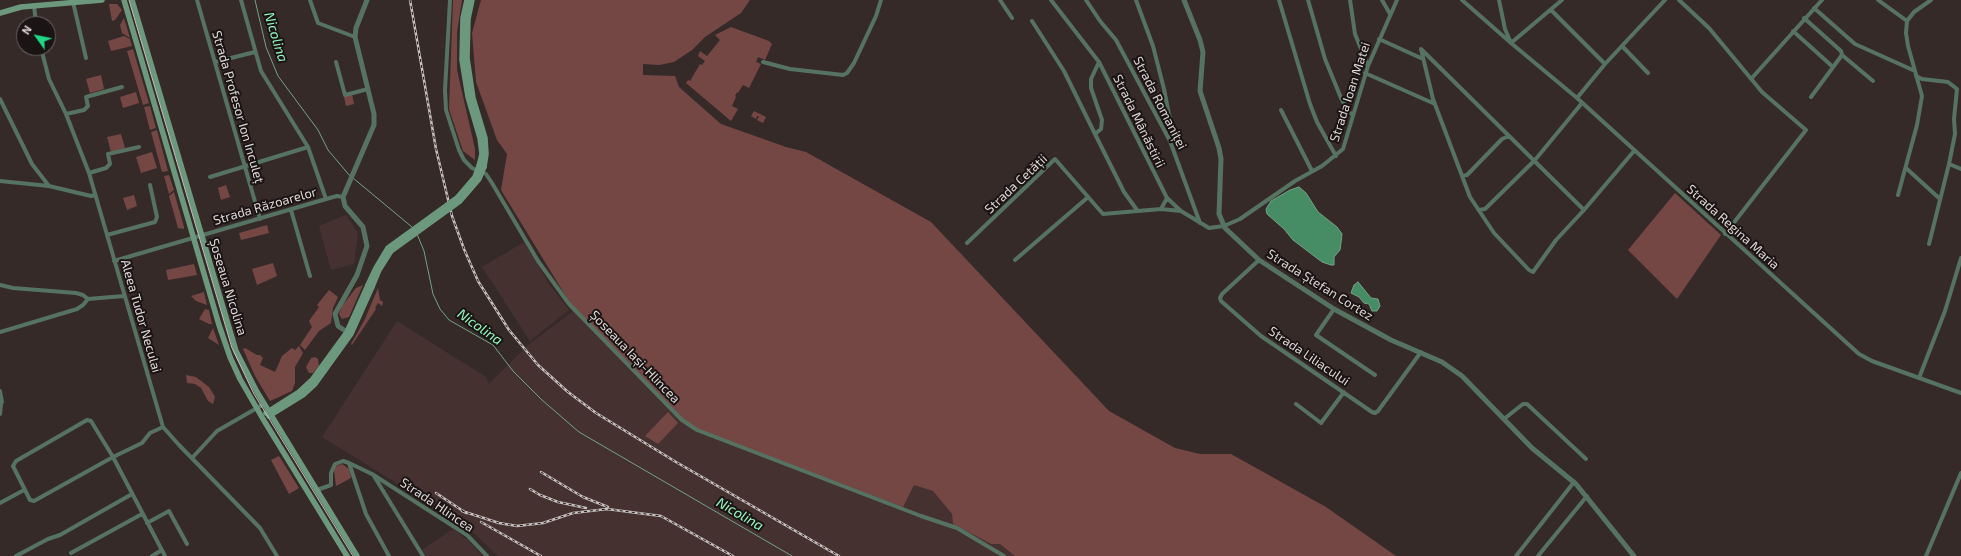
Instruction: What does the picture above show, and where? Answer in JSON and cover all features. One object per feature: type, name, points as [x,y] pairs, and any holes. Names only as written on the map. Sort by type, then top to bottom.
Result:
[{"type":"main road","points":[[0,13],[15,8],[102,0]]},
{"type":"main road","name":"Șoseaua Nicolina","points":[[124,0],[230,357],[262,417],[347,556]]},
{"type":"main road","name":"Șoseaua Nicolina","points":[[132,0],[233,343],[247,375],[357,556]]},
{"type":"main road","points":[[467,0],[463,18],[462,60],[468,97],[480,138],[482,166]]},
{"type":"main road","points":[[262,417],[303,395],[312,386],[349,333],[370,286],[391,251],[460,202],[479,179],[486,154],[485,138],[473,98],[467,58],[468,19],[472,0]]},
{"type":"street","name":"Strada Profesor Ion Inculeț","points":[[197,0],[260,219]]},
{"type":"street","points":[[241,0],[254,52],[261,71],[308,147],[326,199]]},
{"type":"street","points":[[310,0],[318,23],[355,37]]},
{"type":"street","points":[[349,333],[338,326],[335,314],[357,275],[365,254],[367,239],[363,227],[345,206],[343,197],[374,125],[374,114],[355,37],[356,28],[367,0]]},
{"type":"street","name":"Șoseaua Iași-Hlincea","points":[[450,0],[444,90],[446,110],[458,150],[464,160],[472,168],[486,174],[538,261],[569,304],[682,420],[697,430],[921,516],[957,528],[1004,556]]},
{"type":"street","points":[[762,62],[790,69],[831,75],[843,75],[847,73],[854,63],[876,16],[881,0]]},
{"type":"street","points":[[1000,0],[1012,18]]},
{"type":"street","name":"Strada Mânăstirii","points":[[1051,0],[1099,62],[1167,198],[1181,211],[1200,224],[1209,228],[1224,226]]},
{"type":"street","name":"Strada Romaniței","points":[[1086,0],[1100,21],[1116,40],[1170,141],[1200,224]]},
{"type":"street","points":[[1136,0],[1153,46],[1164,89],[1172,130],[1170,141]]},
{"type":"street","points":[[1184,0],[1200,40],[1203,52],[1200,91],[1219,148],[1221,159],[1219,214],[1224,226]]},
{"type":"street","points":[[1279,0],[1310,104],[1317,122],[1336,156]]},
{"type":"street","points":[[1308,0],[1325,59],[1341,98],[1348,111],[1353,114]]},
{"type":"street","points":[[1350,0],[1355,34],[1368,66]]},
{"type":"street","points":[[1382,0],[1390,14]]},
{"type":"street","name":"Strada Ioan Matei","points":[[1224,226],[1258,208],[1295,181],[1336,156],[1346,144],[1353,114],[1368,66],[1397,0]]},
{"type":"street","points":[[1462,0],[1511,44]]},
{"type":"street","points":[[1498,0],[1505,29],[1511,44]]},
{"type":"street","points":[[1511,44],[1562,0]]},
{"type":"street","points":[[1577,98],[1605,64],[1664,0]]},
{"type":"street","points":[[1679,0],[1709,28],[1762,92],[1806,130],[1725,234]]},
{"type":"street","points":[[1813,0],[1818,4]]},
{"type":"street","points":[[1751,79],[1804,18],[1822,0]]},
{"type":"street","points":[[1878,0],[1907,21]]},
{"type":"street","points":[[1898,195],[1906,168],[1922,96],[1908,46],[1906,33],[1907,21],[1914,12],[1930,0]]},
{"type":"street","points":[[73,2],[86,58]]},
{"type":"street","points":[[34,6],[35,16]]},
{"type":"street","points":[[1814,8],[1855,44],[1915,70]]},
{"type":"street","points":[[1550,10],[1605,64]]},
{"type":"street","points":[[1804,18],[1840,51],[1842,55],[1873,81]]},
{"type":"street","points":[[1032,21],[1064,71],[1124,192],[1138,210]]},
{"type":"street","points":[[1793,31],[1833,67]]},
{"type":"street","points":[[1379,39],[1423,59]]},
{"type":"street","name":"Strada Regina Maria","points":[[1511,44],[1577,98],[1725,234],[1859,354],[1872,361],[1961,393]]},
{"type":"street","points":[[1622,46],[1648,73]]},
{"type":"street","points":[[1584,210],[1421,49],[1435,104],[1470,197],[1506,247],[1529,270],[1533,272],[1556,240],[1584,210],[1634,151]]},
{"type":"street","points":[[215,62],[254,52]]},
{"type":"street","points":[[1811,96],[1842,55]]},
{"type":"street","name":"Aleea Tudor Neculai","points":[[43,56],[49,79],[66,114],[89,173],[163,426],[260,528],[277,556]]},
{"type":"street","points":[[336,62],[345,96],[368,89]]},
{"type":"street","points":[[1095,134],[1101,129],[1102,120],[1091,88],[1091,79],[1099,62]]},
{"type":"street","points":[[1366,73],[1435,104]]},
{"type":"street","points":[[1916,76],[1922,79],[1948,82],[1957,89],[1954,119],[1955,134],[1929,244]]},
{"type":"street","points":[[66,114],[84,110],[88,106],[86,97],[122,87]]},
{"type":"street","points":[[0,99],[32,164],[49,186]]},
{"type":"street","points":[[1479,210],[1485,209],[1534,160],[1582,103]]},
{"type":"street","points":[[1281,110],[1312,172]]},
{"type":"street","points":[[1462,176],[1467,176],[1502,139],[1509,136]]},
{"type":"street","points":[[89,173],[106,168],[110,164],[108,154],[139,147]]},
{"type":"street","points":[[210,177],[308,147]]},
{"type":"street","name":"Strada Cetății","points":[[967,243],[1055,159],[1087,198],[1103,214],[1161,209],[1181,211]]},
{"type":"street","points":[[1949,164],[1961,169]]},
{"type":"street","points":[[1906,168],[1940,199]]},
{"type":"street","points":[[0,181],[49,186],[91,196],[95,195]]},
{"type":"street","points":[[107,235],[155,222],[157,217],[150,185]]},
{"type":"street","name":"Strada Răzoarelor","points":[[114,261],[326,199],[337,196],[343,197]]},
{"type":"street","points":[[1015,260],[1087,198]]},
{"type":"street","points":[[1161,209],[1167,198]]},
{"type":"street","points":[[291,210],[310,276]]},
{"type":"street","name":"Strada Ștefan Cortez","points":[[1224,226],[1259,260],[1334,310],[1391,340],[1421,352],[1453,369],[1462,376],[1532,448],[1574,482],[1587,496],[1634,556]]},
{"type":"street","points":[[1919,378],[1945,311],[1961,258]]},
{"type":"street","name":"Strada Liliacului","points":[[1259,260],[1222,294],[1220,298],[1221,301],[1261,336],[1375,413],[1421,352]]},
{"type":"street","points":[[0,285],[13,288],[76,293],[83,295],[88,299],[124,296]]},
{"type":"street","points":[[0,332],[77,308],[83,305],[88,299]]},
{"type":"street","points":[[1334,310],[1316,335],[1375,375]]},
{"type":"street","points":[[0,391],[0,414]]},
{"type":"street","points":[[1296,404],[1321,422],[1344,392]]},
{"type":"street","points":[[192,458],[217,431],[264,404]]},
{"type":"street","points":[[1504,419],[1523,404],[1528,404],[1586,459]]},
{"type":"street","points":[[163,426],[150,433],[142,443],[113,457],[32,501],[24,490],[14,470],[14,463],[87,420],[91,421],[113,457],[165,556]]},
{"type":"street","points":[[317,490],[331,485],[331,473],[335,464],[343,461],[349,463],[366,514],[390,556]]},
{"type":"street","name":"Strada Hlincea","points":[[349,463],[372,474],[467,535],[487,556]]},
{"type":"street","points":[[1926,556],[1961,473]]},
{"type":"street","name":"Strada Hlincea","points":[[372,474],[423,556]]},
{"type":"street","points":[[1516,556],[1574,482]]},
{"type":"street","points":[[0,503],[24,490]]},
{"type":"street","points":[[16,556],[48,539],[60,535],[132,494]]},
{"type":"street","points":[[1538,556],[1587,496]]},
{"type":"street","points":[[147,523],[169,511],[187,544]]},
{"type":"street","points":[[70,553],[142,514]]},
{"type":"street","points":[[152,556],[162,550]]},
{"type":"shaded area","points":[[453,0],[462,0],[457,32],[457,70],[475,149],[475,160],[463,151],[449,109]]},
{"type":"shaded area","points":[[481,0],[750,0],[741,13],[705,37],[692,50],[674,62],[659,65],[643,64],[643,75],[675,76],[679,87],[721,124],[786,147],[806,152],[931,222],[1109,411],[1175,448],[1200,454],[1231,454],[1326,507],[1396,556],[1015,556],[1000,544],[991,544],[953,524],[952,514],[933,491],[914,485],[903,507],[689,426],[570,303],[501,190],[507,154],[497,140],[476,82],[472,33]]},
{"type":"shaded area","points":[[109,4],[117,4],[122,10],[115,20],[112,21]]},
{"type":"shaded area","points":[[124,18],[130,38],[122,33],[120,25]]},
{"type":"shaded area","points":[[731,27],[769,41],[772,44],[765,60],[758,57],[756,62],[761,64],[749,88],[743,85],[738,93],[737,92],[732,106],[738,109],[731,121],[686,83],[688,80],[690,81],[700,64],[702,65],[705,61],[698,56],[700,51],[707,56],[720,40],[715,35]]},
{"type":"shaded area","points":[[124,36],[130,39],[132,46],[111,51],[108,41]]},
{"type":"shaded area","points":[[133,49],[149,103],[143,105],[127,51]]},
{"type":"shaded area","points":[[101,75],[104,89],[90,93],[86,79]]},
{"type":"shaded area","points":[[136,92],[139,103],[123,108],[120,97]]},
{"type":"shaded area","points":[[352,94],[354,104],[346,106],[344,97]]},
{"type":"shaded area","points":[[150,106],[156,128],[150,130],[144,107]]},
{"type":"shaded area","points":[[754,111],[766,117],[763,123],[757,120],[759,116],[757,116],[756,119],[751,116]]},
{"type":"shaded area","points":[[157,130],[168,171],[162,172],[151,132]]},
{"type":"shaded area","points":[[121,134],[125,148],[111,152],[107,137]]},
{"type":"shaded area","points":[[152,152],[157,168],[141,173],[136,157]]},
{"type":"shaded area","points":[[169,175],[174,190],[169,194],[164,176]]},
{"type":"shaded area","points":[[226,185],[230,197],[221,200],[218,188]]},
{"type":"shaded area","points":[[1299,187],[1306,193],[1318,212],[1337,227],[1342,234],[1340,250],[1334,257],[1334,265],[1322,262],[1293,240],[1284,229],[1267,214],[1266,209],[1271,201],[1290,190]]},
{"type":"shaded area","points":[[174,192],[184,229],[178,228],[169,196]]},
{"type":"shaded area","points":[[1675,193],[1721,235],[1677,299],[1628,250]]},
{"type":"shaded area","points":[[134,195],[137,206],[127,210],[123,198]]},
{"type":"shaded area","points":[[346,215],[358,233],[354,264],[331,270],[319,226]]},
{"type":"shaded area","points":[[267,225],[269,233],[241,240],[239,233]]},
{"type":"shaded area","points":[[524,242],[549,284],[569,310],[530,341],[482,267]]},
{"type":"shaded area","points":[[273,263],[277,276],[257,285],[252,269]]},
{"type":"shaded area","points":[[194,264],[197,275],[168,280],[166,270]]},
{"type":"shaded area","points":[[1358,282],[1371,298],[1378,299],[1380,306],[1377,311],[1372,311],[1369,304],[1364,303],[1359,297],[1351,293],[1354,285]]},
{"type":"shaded area","points":[[363,285],[349,317],[342,319],[339,314],[342,306],[356,288]]},
{"type":"shaded area","points":[[378,288],[380,300],[383,302],[382,306],[378,303],[375,308],[376,309],[352,345],[351,344],[365,319]]},
{"type":"shaded area","points":[[329,290],[338,297],[333,308],[331,323],[319,331],[305,350],[300,345],[312,327],[309,321],[319,307],[317,305]]},
{"type":"shaded area","points":[[204,292],[207,305],[196,301],[191,296]]},
{"type":"shaded area","points":[[205,309],[209,310],[212,324],[199,319]]},
{"type":"shaded area","points":[[576,309],[903,506],[914,484],[934,491],[952,514],[953,524],[991,544],[1000,544],[1015,556],[498,556],[466,526],[322,437],[397,321],[486,377],[489,384],[528,345]]},
{"type":"shaded area","points":[[213,328],[219,345],[208,338]]},
{"type":"shaded area","points":[[299,346],[303,353],[295,367],[295,383],[292,391],[270,401],[255,376],[243,349],[245,348],[257,355],[260,355],[263,358],[260,365],[275,372],[282,356],[292,348],[295,350]]},
{"type":"shaded area","points":[[315,357],[318,359],[319,366],[313,373],[309,373],[306,367],[311,358]]},
{"type":"shaded area","points":[[186,375],[196,377],[209,387],[215,397],[213,404],[208,401],[201,388],[195,384],[187,383]]},
{"type":"shaded area","points":[[668,412],[678,423],[658,444],[645,436]]},
{"type":"shaded area","points":[[279,456],[299,488],[289,494],[271,460]]},
{"type":"shaded area","points":[[342,464],[349,469],[351,478],[336,486],[334,470],[336,466]]},
{"type":"shaded area","points":[[453,529],[470,542],[482,556],[426,556],[422,550]]},
{"type":"waterway","name":"Nicolina","points":[[255,0],[266,47],[278,76],[318,130],[328,150],[350,176]]},
{"type":"waterway","name":"Nicolina","points":[[353,178],[412,227]]},
{"type":"waterway","name":"Nicolina","points":[[417,234],[424,251],[433,294],[440,309],[449,320],[493,345],[513,371],[542,400],[579,432],[792,556]]},
{"type":"tram line","points":[[129,0],[232,348],[254,394],[353,556]]},
{"type":"railway","points":[[410,0],[436,149],[452,216],[478,281],[509,330],[538,365],[568,392],[596,413],[676,462],[839,556]]},
{"type":"railway","points":[[541,472],[583,497],[608,507]]},
{"type":"railway","points":[[530,489],[540,495],[558,502],[586,508]]},
{"type":"railway","points":[[436,493],[466,513]]},
{"type":"railway","points":[[462,511],[499,523],[517,526],[543,523],[573,513],[607,509],[661,516],[733,556]]},
{"type":"railway","points":[[481,522],[541,556]]}]
